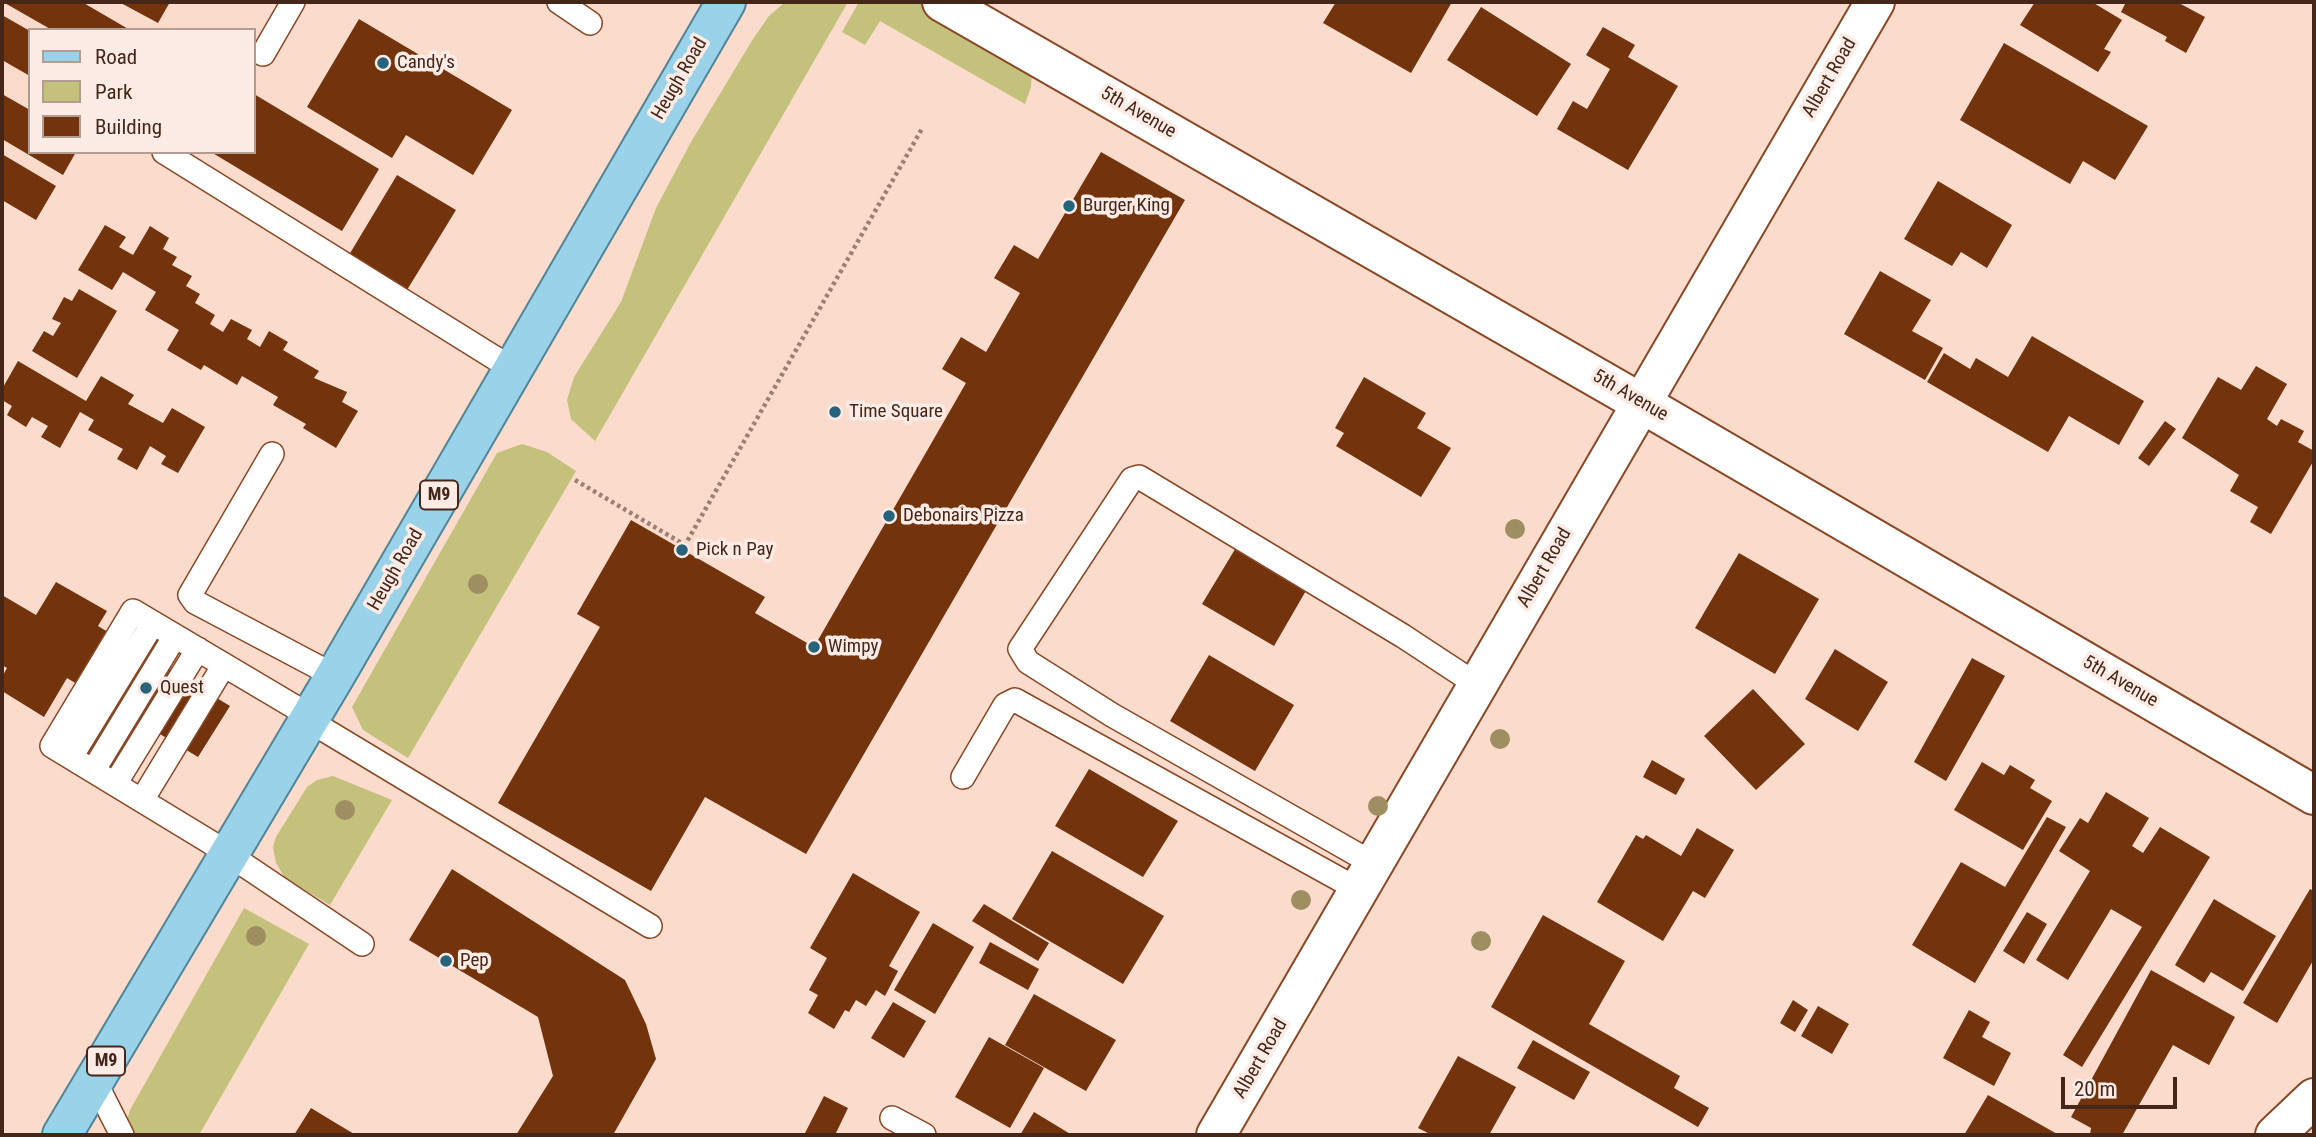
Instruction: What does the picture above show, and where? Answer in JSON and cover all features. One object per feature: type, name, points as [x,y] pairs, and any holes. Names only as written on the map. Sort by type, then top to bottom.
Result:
[{"type":"main road","name":"Heugh Road","points":[[62,1135],[335,676],[511,368],[726,2]]},
{"type":"street","name":"5th Avenue","points":[[943,2],[1641,403],[2314,795]]},
{"type":"street","name":"Albert Road","points":[[1216,1135],[1875,2]]},
{"type":"street","points":[[2275,1135],[2314,1098]]},
{"type":"lane","points":[[263,54],[293,2]]},
{"type":"lane","points":[[559,2],[590,23]]},
{"type":"lane","points":[[167,154],[511,368]]},
{"type":"lane","points":[[272,454],[190,595],[195,602],[335,676]]},
{"type":"lane","points":[[1366,877],[1028,662],[1020,649],[1132,478],[1139,477],[1403,636],[1476,684]]},
{"type":"lane","points":[[362,944],[228,854],[52,746],[133,611],[650,926]]},
{"type":"lane","points":[[93,771],[175,636]]},
{"type":"lane","points":[[115,784],[198,649]]},
{"type":"lane","points":[[142,800],[224,665]]},
{"type":"lane","points":[[963,777],[1005,705],[1015,700],[1366,877]]},
{"type":"lane","points":[[94,1080],[122,1135]]},
{"type":"lane","points":[[892,1118],[924,1135]]},
{"type":"path","points":[[575,480],[685,545],[923,127]]},
{"type":"green space","points":[[785,2],[848,2],[595,441],[571,419],[567,400],[574,377],[621,302],[656,208],[691,142],[753,39],[769,16]]},
{"type":"green space","points":[[859,2],[927,2],[1032,71],[1031,87],[1025,104],[880,21],[865,45],[842,32]]},
{"type":"green space","points":[[522,444],[547,452],[576,471],[408,758],[363,730],[352,707],[497,453]]},
{"type":"green space","points":[[333,776],[392,800],[330,905],[285,878],[276,863],[273,847],[276,837],[307,787],[317,780]]},
{"type":"green space","points":[[244,908],[309,944],[199,1135],[129,1135],[127,1120],[130,1110]]},
{"type":"building","points":[[3,2],[82,2],[127,28],[48,28]]},
{"type":"building","points":[[119,2],[170,2],[158,23]]},
{"type":"building","points":[[1336,2],[1452,2],[1411,73],[1323,23]]},
{"type":"building","points":[[2035,2],[2092,2],[2122,20],[2104,49],[2111,52],[2098,72],[2020,25]]},
{"type":"building","points":[[2126,2],[2177,2],[2205,17],[2186,53],[2165,41],[2167,37],[2121,12]]},
{"type":"building","points":[[1481,7],[1571,64],[1537,116],[1447,60]]},
{"type":"building","points":[[2,15],[28,30],[28,75],[2,60]]},
{"type":"building","name":"Candy's","points":[[359,19],[512,110],[473,175],[406,135],[392,158],[307,107]]},
{"type":"building","points":[[1603,27],[1635,45],[1628,57],[1678,86],[1628,170],[1557,129],[1573,101],[1587,109],[1610,69],[1586,55]]},
{"type":"building","points":[[2004,43],[2148,126],[2115,180],[2083,161],[2070,184],[1960,120]]},
{"type":"building","points":[[2,94],[28,109],[28,154],[75,154],[63,175],[2,139]]},
{"type":"building","points":[[256,95],[379,169],[342,231],[214,154],[256,154]]},
{"type":"building","points":[[1101,152],[1185,200],[806,854],[705,797],[651,891],[498,803],[600,627],[577,614],[631,520],[765,597],[755,613],[814,647],[966,383],[942,369],[961,337],[986,352],[1020,293],[994,278],[1014,245],[1038,259]]},
{"type":"building","points":[[2,154],[56,186],[36,220],[2,200]]},
{"type":"building","points":[[397,175],[456,210],[407,290],[349,255]]},
{"type":"building","points":[[1938,181],[2012,225],[1987,268],[1961,252],[1952,266],[1904,239]]},
{"type":"building","points":[[105,225],[126,237],[119,247],[133,255],[150,226],[169,238],[163,249],[177,257],[172,265],[192,276],[186,286],[200,294],[195,303],[215,315],[210,324],[223,332],[231,319],[252,330],[247,339],[260,347],[269,331],[288,342],[283,350],[319,371],[314,378],[347,392],[342,402],[358,411],[336,448],[303,428],[306,424],[273,405],[278,397],[242,376],[237,385],[204,365],[201,370],[167,350],[179,330],[145,310],[156,292],[123,272],[112,290],[78,270]]},
{"type":"building","points":[[1880,271],[1931,300],[1912,331],[1943,348],[1925,380],[1844,334]]},
{"type":"building","points":[[79,289],[117,311],[77,378],[32,351],[44,331],[53,336],[61,323],[52,319],[64,297],[72,301]]},
{"type":"building","points":[[2032,336],[2144,401],[2119,445],[2069,416],[2048,452],[1927,382],[1944,353],[1970,369],[1976,358],[2008,377]]},
{"type":"building","points":[[18,361],[86,401],[101,376],[134,395],[128,404],[163,423],[172,408],[205,427],[178,473],[161,464],[166,456],[150,446],[137,470],[117,459],[123,449],[88,430],[94,420],[80,412],[60,448],[41,437],[48,426],[32,417],[26,427],[7,415],[12,406],[2,400],[2,389]]},
{"type":"building","points":[[2256,366],[2287,384],[2267,419],[2277,426],[2281,419],[2304,431],[2298,442],[2314,451],[2314,460],[2271,534],[2250,522],[2258,507],[2230,491],[2239,475],[2182,438],[2218,377],[2241,390]]},
{"type":"building","points":[[1364,377],[1426,413],[1417,428],[1451,448],[1421,497],[1336,446],[1344,433],[1335,428]]},
{"type":"building","points":[[2165,421],[2176,429],[2149,466],[2138,458]]},
{"type":"building","points":[[1240,541],[1311,582],[1274,646],[1202,604]]},
{"type":"building","points":[[1739,553],[1819,599],[1775,674],[1695,628]]},
{"type":"building","points":[[56,582],[107,611],[98,626],[230,706],[198,757],[67,678],[44,717],[2,691],[2,677],[7,668],[2,665],[2,595],[36,615]]},
{"type":"building","points":[[1835,649],[1888,682],[1858,731],[1805,699]]},
{"type":"building","points":[[1209,655],[1294,705],[1255,771],[1170,721]]},
{"type":"building","points":[[1972,658],[2005,676],[1946,781],[1914,762]]},
{"type":"building","points":[[1753,689],[1805,744],[1756,790],[1704,736]]},
{"type":"building","points":[[1652,760],[1685,779],[1676,795],[1643,777]]},
{"type":"building","points":[[1982,762],[2004,775],[2010,765],[2035,780],[2030,788],[2052,801],[2023,850],[1954,810]]},
{"type":"building","points":[[1089,769],[1178,821],[1143,877],[1055,826]]},
{"type":"building","points":[[2106,792],[2149,818],[2132,846],[2143,853],[2160,827],[2210,857],[2082,1067],[2063,1055],[2142,927],[2111,909],[2068,980],[2036,960],[2090,871],[2059,851],[2080,818],[2088,823]]},
{"type":"building","points":[[2047,817],[2066,827],[1975,983],[1912,945],[1961,862],[2005,887]]},
{"type":"building","points":[[1697,828],[1734,850],[1705,898],[1693,891],[1663,941],[1597,902],[1636,835],[1643,839],[1646,835],[1681,856]]},
{"type":"building","points":[[1052,851],[1164,916],[1123,984],[1012,919]]},
{"type":"building","points":[[452,869],[625,980],[646,1024],[656,1059],[613,1135],[516,1135],[553,1076],[538,1017],[409,940]]},
{"type":"building","points":[[853,873],[920,912],[889,966],[898,971],[885,996],[876,990],[866,1006],[856,1000],[849,1012],[845,1010],[834,1029],[808,1013],[818,995],[809,990],[827,958],[810,948]]},
{"type":"building","points":[[2310,889],[2314,891],[2314,959],[2277,1023],[2243,1003]]},
{"type":"building","points":[[2214,899],[2276,936],[2243,991],[2211,972],[2204,983],[2175,965]]},
{"type":"building","points":[[984,904],[1049,943],[1038,961],[972,921]]},
{"type":"building","points":[[2027,912],[2047,924],[2024,964],[2003,951]]},
{"type":"building","points":[[1543,915],[1625,961],[1589,1024],[1680,1076],[1674,1088],[1709,1108],[1698,1127],[1491,1007]]},
{"type":"building","points":[[933,923],[974,947],[935,1014],[894,990]]},
{"type":"building","points":[[990,942],[1039,969],[1028,990],[979,963]]},
{"type":"building","points":[[2151,970],[2235,1017],[2209,1065],[2173,1045],[2122,1135],[2090,1135],[2091,1128],[2071,1117]]},
{"type":"building","points":[[1034,994],[1116,1040],[1086,1091],[1005,1045]]},
{"type":"building","points":[[1793,1000],[1808,1010],[1795,1032],[1780,1023]]},
{"type":"building","points":[[893,1002],[926,1021],[904,1058],[871,1038]]},
{"type":"building","points":[[1818,1006],[1849,1024],[1832,1054],[1801,1036]]},
{"type":"building","points":[[1969,1010],[1990,1022],[1982,1037],[2011,1053],[1994,1086],[1943,1058]]},
{"type":"building","points":[[989,1037],[1044,1068],[1010,1128],[955,1097]]},
{"type":"building","points":[[1533,1040],[1590,1072],[1574,1100],[1517,1068]]},
{"type":"building","points":[[1458,1056],[1516,1087],[1489,1135],[1432,1135],[1418,1128]]},
{"type":"building","points":[[1988,1095],[2059,1135],[1964,1135]]},
{"type":"building","points":[[824,1096],[848,1108],[835,1135],[804,1135]]},
{"type":"building","points":[[311,1108],[339,1125],[356,1135],[294,1135]]},
{"type":"building","points":[[1034,1112],[1072,1135],[1020,1135]]},
{"type":"place","name":"Candy's","points":[[383,63]]},
{"type":"place","name":"Burger King","points":[[1069,206]]},
{"type":"place","name":"Time Square","points":[[835,412]]},
{"type":"place","name":"Debonairs Pizza","points":[[889,516]]},
{"type":"place","name":"Pick n Pay","points":[[682,550]]},
{"type":"place","name":"Wimpy","points":[[814,647]]},
{"type":"place","name":"Quest","points":[[146,688]]},
{"type":"place","name":"Pep","points":[[446,961]]}]
